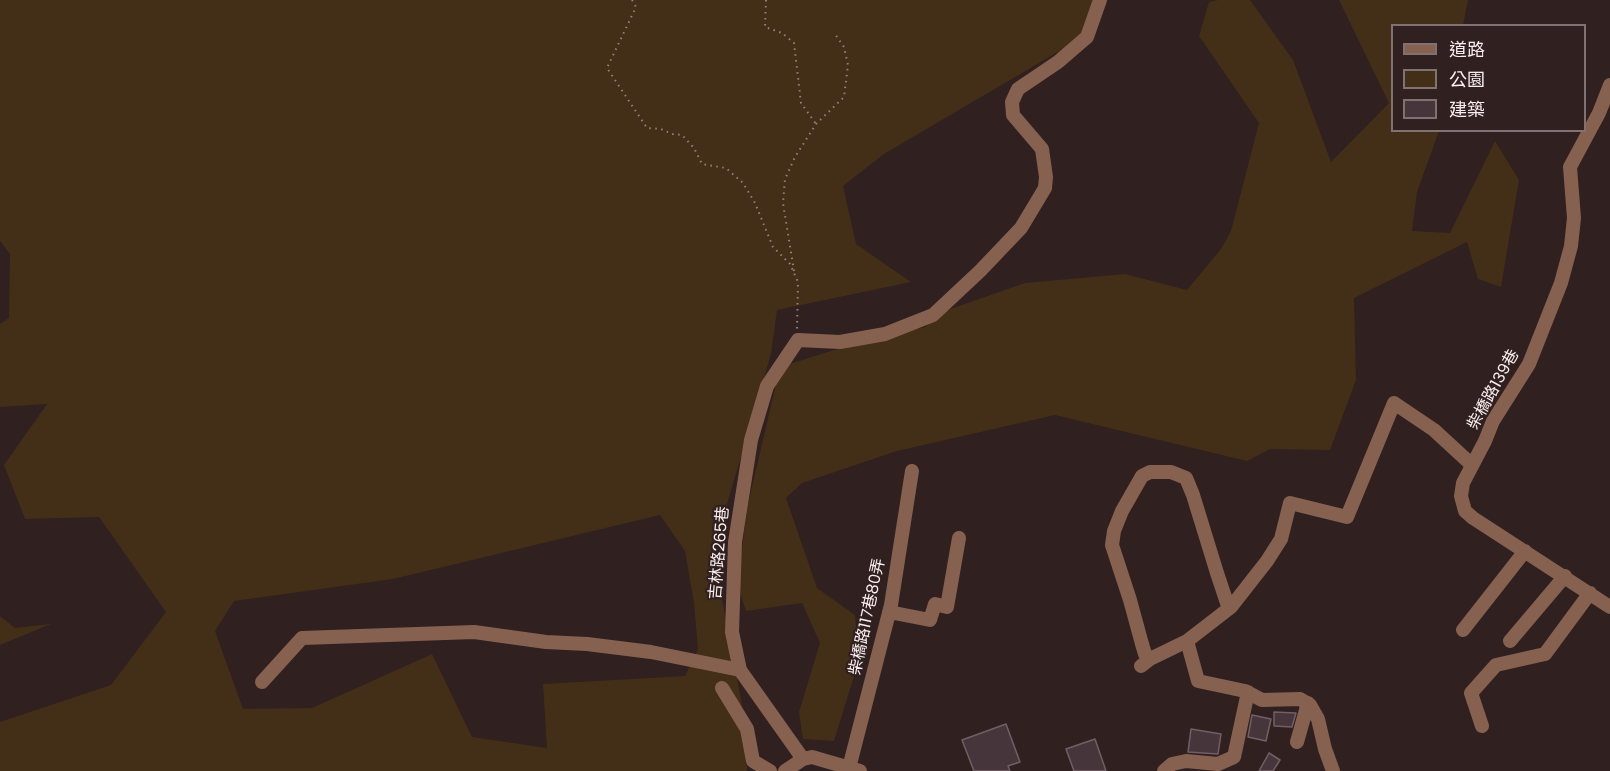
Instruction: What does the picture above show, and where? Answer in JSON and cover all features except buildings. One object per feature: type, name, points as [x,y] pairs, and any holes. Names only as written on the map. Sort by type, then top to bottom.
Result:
[{"type":"street","points":[[798,340],[840,342],[885,334],[933,315],[1021,228],[1045,188],[1046,177],[1042,149],[1013,115],[1012,102],[1018,89],[1058,62],[1087,37],[1100,0]]},
{"type":"street","name":"柴橋路139巷","points":[[1610,85],[1599,113],[1570,167],[1574,218],[1571,246],[1561,283],[1529,364],[1493,421],[1461,489],[1465,511],[1610,607]]},
{"type":"street","name":"吉林路265巷","points":[[798,340],[767,386],[751,440],[734,554],[732,632],[740,670],[803,759]]},
{"type":"street","points":[[1232,607],[1227,603],[1216,573],[1186,478],[1171,472],[1150,472],[1142,476],[1122,511],[1114,531],[1112,545],[1130,600],[1146,662],[1187,641],[1232,607],[1281,539],[1290,503],[1347,518],[1394,403],[1434,429],[1472,465]]},
{"type":"street","name":"柴橋路117巷80弄","points":[[854,769],[889,612],[912,471]]},
{"type":"street","points":[[889,612],[930,620],[935,604],[947,607],[959,538]]},
{"type":"street","points":[[1463,630],[1525,551]]},
{"type":"street","points":[[1510,640],[1565,576]]},
{"type":"street","points":[[1482,726],[1471,693],[1496,665],[1545,654],[1590,593]]},
{"type":"street","points":[[262,682],[302,638],[474,632],[546,642],[587,644],[651,652],[740,670]]},
{"type":"street","points":[[1187,641],[1198,681],[1248,692],[1262,700],[1300,699],[1308,704],[1318,719],[1333,771]]},
{"type":"street","points":[[722,688],[747,729],[753,761],[770,771]]},
{"type":"street","points":[[1164,771],[1172,764],[1186,760],[1218,764],[1234,757],[1248,692]]},
{"type":"street","points":[[1297,742],[1308,704]]},
{"type":"street","points":[[785,771],[803,759],[812,757],[854,769]]},
{"type":"path","points":[[632,0],[636,7],[607,68],[647,128],[682,135],[694,148],[702,164],[726,168],[743,183],[755,203],[773,247],[790,264],[798,282],[796,311],[798,340]]},
{"type":"path","points":[[766,0],[765,27],[782,33],[794,43],[801,104],[816,124]]},
{"type":"path","points":[[795,274],[783,203],[785,179],[795,157],[816,124],[844,97],[848,65],[844,47],[835,34]]},
{"type":"green space","points":[[0,0],[1104,0],[1095,30],[884,154],[843,186],[856,244],[911,282],[777,310],[771,354],[713,552],[746,726],[747,771],[0,771],[0,722],[111,685],[166,612],[99,517],[25,519],[4,465],[47,404],[0,407],[0,324],[9,318],[10,254],[0,241]],"holes":[[[660,515],[685,551],[694,603],[698,649],[685,676],[543,684],[547,748],[472,737],[432,654],[312,708],[243,709],[215,631],[234,601],[393,579]]]},
{"type":"green space","points":[[1250,0],[1293,60],[1331,162],[1389,103],[1339,0],[1468,0],[1463,24],[1391,24],[1391,132],[1439,132],[1417,192],[1412,231],[1450,233],[1495,141],[1519,180],[1501,287],[1478,279],[1467,242],[1354,298],[1356,380],[1330,450],[1270,449],[1247,461],[1055,415],[897,451],[802,483],[786,498],[817,588],[855,615],[859,660],[834,741],[803,739],[799,712],[820,643],[802,603],[746,611],[737,584],[748,504],[780,367],[885,334],[926,327],[933,315],[1025,283],[1125,274],[1187,290],[1221,249],[1231,231],[1259,123],[1199,36],[1209,2]]},
{"type":"green space","points":[[0,616],[15,628],[51,624],[0,645]]}]
